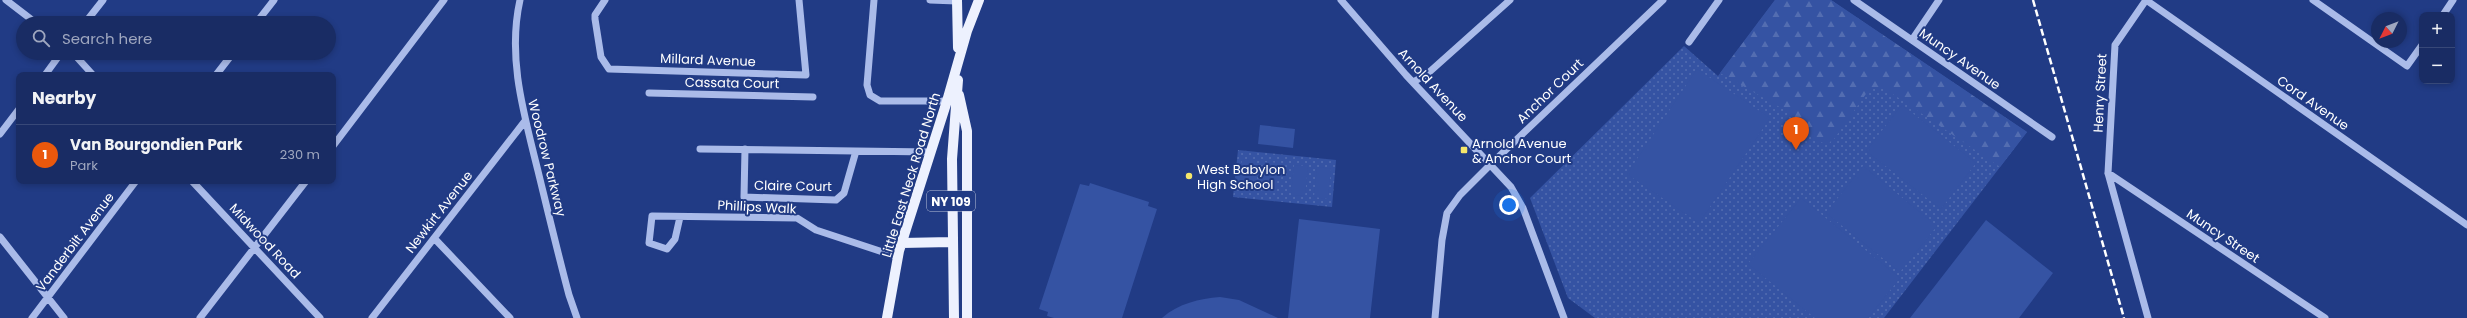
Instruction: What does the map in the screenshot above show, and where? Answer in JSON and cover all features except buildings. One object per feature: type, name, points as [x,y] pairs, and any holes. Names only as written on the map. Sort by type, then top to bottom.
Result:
[{"type":"main road","name":"NY 109","points":[[954,318],[951,242],[952,133],[958,85],[957,0]]},
{"type":"main road","name":"Little East Neck Road North","points":[[887,318],[898,257],[947,101],[970,20],[979,0]]},
{"type":"main road","name":"NY 109","points":[[958,85],[967,131],[967,318]]},
{"type":"main road","points":[[902,244],[951,242]]},
{"type":"street","points":[[6,0],[27,16]]},
{"type":"street","points":[[90,16],[103,0]]},
{"type":"street","points":[[261,16],[274,0]]},
{"type":"street","points":[[336,142],[444,0]]},
{"type":"street","name":"Woodrow Parkway","points":[[520,0],[515,19],[514,49],[525,121],[569,295],[577,318]]},
{"type":"street","name":"Millard Avenue","points":[[605,0],[595,15],[595,19],[601,57],[609,68],[806,75],[799,0]]},
{"type":"street","points":[[874,0],[867,85],[870,95],[880,101],[947,101]]},
{"type":"street","points":[[930,0],[957,0]]},
{"type":"street","name":"Arnold Avenue","points":[[1342,0],[1413,82],[1508,182],[1520,201],[1564,318]]},
{"type":"street","points":[[1413,82],[1426,75],[1510,0]]},
{"type":"street","name":"Anchor Court","points":[[1435,318],[1442,240],[1447,213],[1460,196],[1491,164],[1663,0]]},
{"type":"street","points":[[1689,42],[1719,0]]},
{"type":"street","name":"Muncy Avenue","points":[[1854,0],[2052,137]]},
{"type":"street","points":[[1912,40],[1939,0]]},
{"type":"street","name":"Henry Street","points":[[2146,0],[2115,45],[2108,173],[2148,318]]},
{"type":"street","name":"Cord Avenue","points":[[2146,0],[2467,225]]},
{"type":"street","points":[[2313,0],[2408,66],[2420,48]]},
{"type":"street","points":[[2445,12],[2453,0]]},
{"type":"street","points":[[47,72],[56,60]]},
{"type":"street","points":[[79,60],[90,72]]},
{"type":"street","points":[[218,72],[228,60]]},
{"type":"street","name":"Cassata Court","points":[[649,93],[813,97]]},
{"type":"street","points":[[0,134],[16,113]]},
{"type":"street","name":"Newkirt Avenue","points":[[372,318],[525,121]]},
{"type":"street","points":[[700,149],[931,152]]},
{"type":"street","name":"Claire Court","points":[[745,149],[744,197],[836,200],[844,193],[856,151]]},
{"type":"street","name":"Muncy Street","points":[[2108,173],[2325,318]]},
{"type":"street","name":"Vanderbilt Avenue","points":[[32,318],[134,184]]},
{"type":"street","name":"Midwood Road","points":[[195,184],[320,318]]},
{"type":"street","points":[[200,318],[304,184]]},
{"type":"street","name":"Phillips Walk","points":[[680,217],[675,239],[667,249],[650,243],[652,216],[798,218],[816,230],[898,257]]},
{"type":"street","points":[[0,238],[64,318]]},
{"type":"street","points":[[434,238],[510,318]]},
{"type":"green space","points":[[1775,0],[1831,0],[2027,132],[1884,318],[1595,318],[1568,298],[1530,198],[1684,46],[1718,76]]},
{"type":"green space","points":[[1775,0],[1831,0],[2027,132],[2000,167],[1881,86],[1868,91],[1834,139],[1827,145],[1817,140],[1783,109],[1720,73]]},
{"type":"green space","points":[[1697,69],[1770,118],[1699,223],[1627,174]]},
{"type":"green space","points":[[1902,105],[1976,163],[1941,209],[1866,151]]},
{"type":"green space","points":[[1260,125],[1295,129],[1293,148],[1258,144]]},
{"type":"green space","points":[[1238,150],[1336,160],[1332,207],[1233,197]]},
{"type":"green space","points":[[1242,159],[1256,161],[1253,191],[1239,189]]},
{"type":"green space","points":[[1265,162],[1279,163],[1276,193],[1262,192]]},
{"type":"green space","points":[[1294,165],[1308,166],[1305,196],[1291,195]]},
{"type":"green space","points":[[1863,166],[1937,226],[1900,272],[1826,213]]},
{"type":"green space","points":[[1317,167],[1331,169],[1328,199],[1314,197]]},
{"type":"green space","points":[[1090,183],[1149,202],[1148,206],[1157,209],[1122,318],[1054,318],[1047,316],[1048,312],[1039,309],[1080,184],[1089,186]]},
{"type":"green space","points":[[1801,198],[1900,278],[1868,318],[1815,318],[1748,264]]},
{"type":"green space","points":[[1299,219],[1380,229],[1370,318],[1288,318]]},
{"type":"green space","points":[[1986,220],[2053,273],[2019,318],[1910,318]]},
{"type":"green space","points":[[1220,297],[1239,300],[1278,318],[1162,318],[1182,305],[1204,299]]},
{"type":"railway","points":[[2033,0],[2124,318]]},
{"type":"place","name":"Arnold Avenue & Anchor Court","points":[[1464,150]]},
{"type":"place","name":"Van Bourgondien Park","points":[[1796,150]]},
{"type":"place","name":"West Babylon High School","points":[[1189,176]]}]
